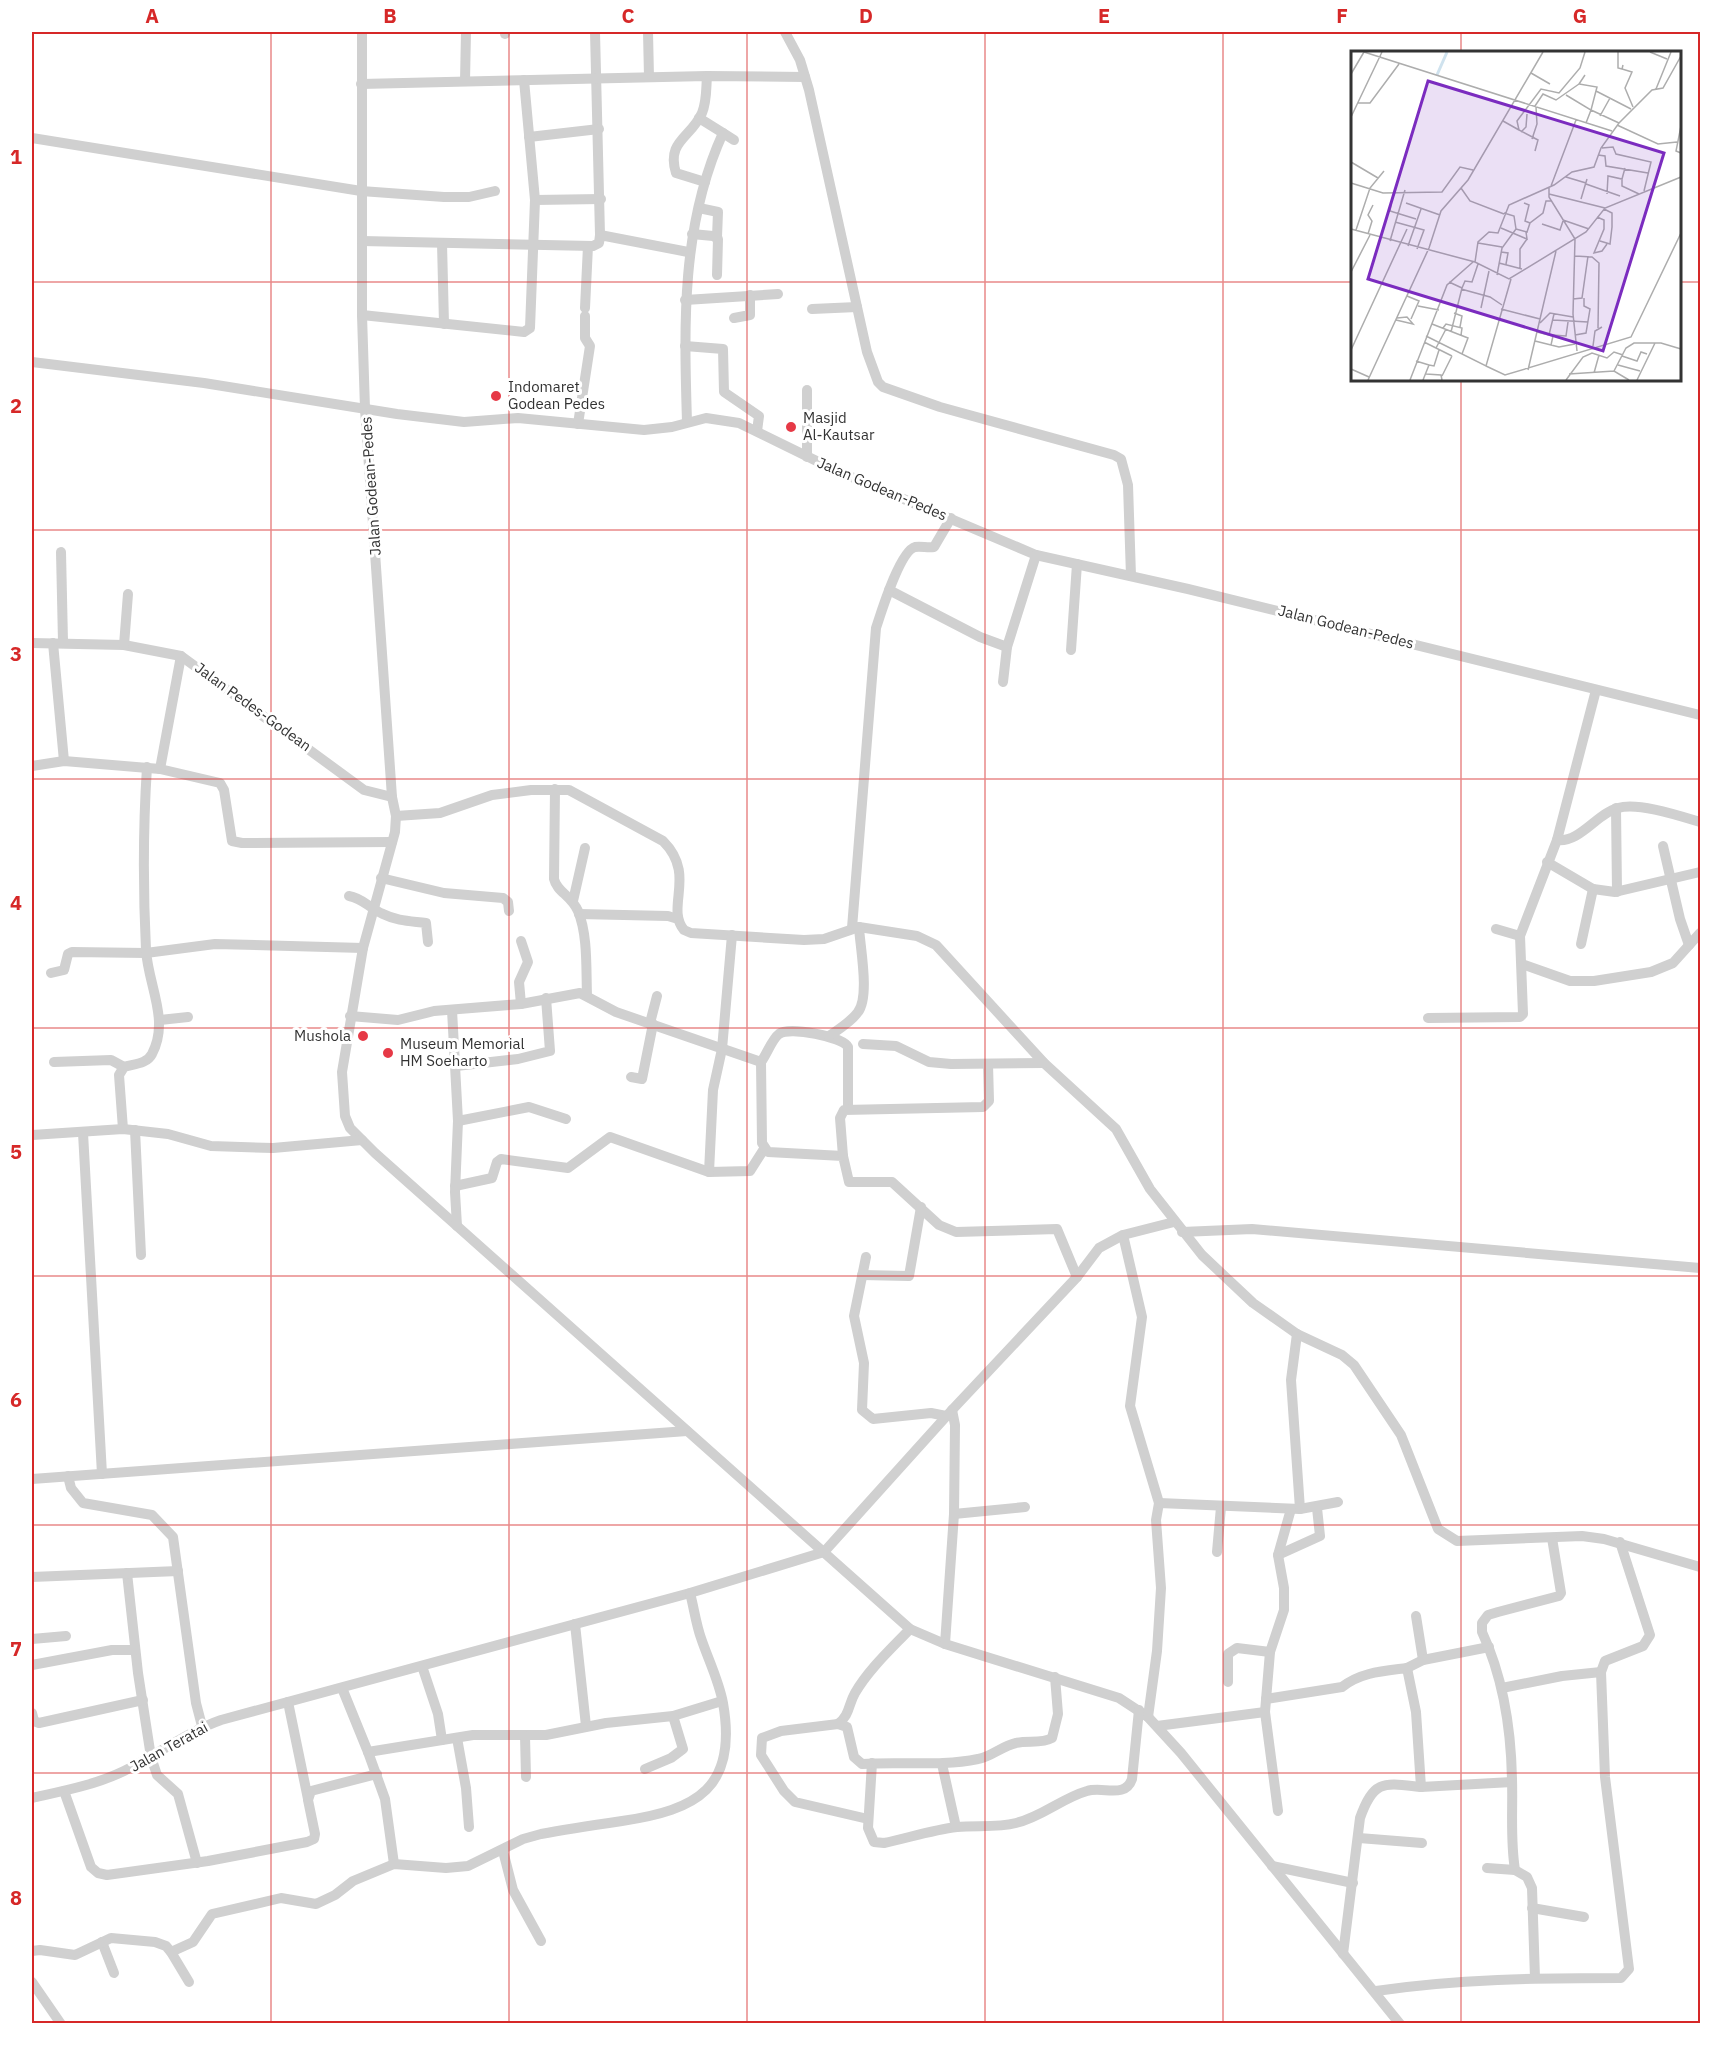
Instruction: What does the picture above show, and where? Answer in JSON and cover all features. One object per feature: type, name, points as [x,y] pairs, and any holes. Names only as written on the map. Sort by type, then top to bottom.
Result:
[{"type":"street","points":[[32,362],[204,383],[365,409],[361,191],[362,32]]},
{"type":"street","points":[[465,81],[466,32]]},
{"type":"street","points":[[362,241],[588,246],[599,243],[601,199],[595,32]]},
{"type":"street","points":[[648,32],[649,77]]},
{"type":"street","points":[[785,32],[800,60],[805,77],[867,352],[878,382],[883,387],[940,407],[1114,455],[1121,459],[1128,484],[1131,576]]},
{"type":"street","points":[[361,84],[707,76],[805,77]]},
{"type":"street","points":[[705,182],[676,173],[673,159],[674,150],[699,118],[706,97],[707,76]]},
{"type":"street","points":[[362,315],[524,332],[530,328],[534,200],[524,80]]},
{"type":"street","points":[[699,118],[734,140]]},
{"type":"street","points":[[529,137],[599,129]]},
{"type":"street","points":[[687,422],[685,300],[688,252],[710,161],[723,133]]},
{"type":"street","points":[[32,138],[361,191],[444,197],[469,197],[495,191]]},
{"type":"street","points":[[534,200],[601,199]]},
{"type":"street","points":[[699,208],[718,213],[717,237],[720,243],[717,275]]},
{"type":"street","points":[[692,234],[717,237]]},
{"type":"street","points":[[600,235],[688,252]]},
{"type":"street","points":[[442,243],[444,324]]},
{"type":"street","points":[[578,424],[590,345],[585,338],[588,246]]},
{"type":"street","points":[[685,300],[778,294]]},
{"type":"street","points":[[734,318],[750,315],[750,295]]},
{"type":"street","points":[[812,309],[857,307]]},
{"type":"street","points":[[685,346],[723,349],[724,392],[759,416],[757,431]]},
{"type":"street","points":[[807,390],[807,457]]},
{"type":"street","name":"Jalan Godean-Pedes","points":[[396,816],[392,797],[365,409],[464,422],[518,418],[653,430],[706,418],[722,420],[757,431],[807,457],[1036,555],[1131,576],[1701,715]]},
{"type":"street","points":[[829,1036],[852,1019],[862,1005],[863,978],[856,927],[876,628],[889,590],[908,552],[916,547],[934,547],[951,518]]},
{"type":"street","points":[[1003,681],[1007,647],[1036,555]]},
{"type":"street","points":[[61,557],[58,643],[64,761]]},
{"type":"street","points":[[1071,650],[1077,564]]},
{"type":"street","points":[[889,590],[980,637],[1007,647]]},
{"type":"street","points":[[124,645],[128,594]]},
{"type":"street","name":"Jalan Pedes-Godean","points":[[32,643],[124,645],[181,656],[364,790],[392,797]]},
{"type":"street","points":[[160,769],[181,656]]},
{"type":"street","points":[[1428,1018],[1481,1020],[1522,1016],[1520,936],[1557,840],[1596,690]]},
{"type":"street","points":[[32,766],[64,761],[147,767],[220,783],[224,790],[232,841],[242,843],[392,842]]},
{"type":"street","points":[[123,1130],[119,1075],[124,1067],[142,1062],[152,1055],[160,1020],[146,953],[143,836],[147,767]]},
{"type":"street","points":[[555,789],[554,879],[558,889],[573,901],[579,914],[587,995]]},
{"type":"street","points":[[1400,2024],[1376,1991],[1148,1717],[1102,1691],[945,1644],[910,1629],[350,1128],[342,1099],[342,1072],[350,1016],[372,908],[392,842],[396,816],[440,813],[492,795],[555,789],[569,790],[663,841],[674,852],[680,867],[678,919],[684,930],[691,933],[824,939],[856,927],[917,936],[936,945],[1044,1063],[1116,1129],[1150,1189],[1202,1255],[1253,1303],[1297,1334],[1342,1355],[1364,1376],[1401,1435],[1438,1529],[1457,1541],[1582,1536],[1620,1542],[1701,1567]]},
{"type":"street","points":[[1557,840],[1567,840],[1616,808],[1628,806],[1701,822]]},
{"type":"street","points":[[1616,808],[1617,892]]},
{"type":"street","points":[[1663,846],[1689,945]]},
{"type":"street","points":[[573,901],[585,848]]},
{"type":"street","points":[[1547,862],[1593,889],[1604,892],[1617,892],[1701,872]]},
{"type":"street","points":[[381,878],[444,893],[503,898],[508,902],[509,911]]},
{"type":"street","points":[[1581,944],[1593,889]]},
{"type":"street","points":[[349,896],[360,898],[372,908],[400,921],[426,924],[428,942]]},
{"type":"street","points":[[579,914],[668,916],[678,919]]},
{"type":"street","points":[[1496,929],[1520,936]]},
{"type":"street","points":[[1522,964],[1570,981],[1594,981],[1652,972],[1667,967],[1701,933]]},
{"type":"street","points":[[709,1172],[713,1090],[722,1049],[732,935]]},
{"type":"street","points":[[521,941],[528,962],[519,982],[521,1004]]},
{"type":"street","points":[[51,973],[64,970],[68,954],[72,952],[146,953],[215,944],[363,948]]},
{"type":"street","points":[[350,1016],[398,1020],[434,1011],[521,1004],[580,993],[616,1012],[761,1062]]},
{"type":"street","points":[[631,1077],[642,1079],[657,996]]},
{"type":"street","points":[[456,1066],[519,1059],[550,1051],[546,998]]},
{"type":"street","points":[[453,1010],[458,1121],[455,1186],[457,1226]]},
{"type":"street","points":[[160,1020],[188,1017]]},
{"type":"street","points":[[455,1186],[492,1178],[497,1162],[501,1159],[568,1168],[610,1137],[709,1172],[750,1171],[764,1149],[761,1062],[777,1036],[784,1032],[829,1036],[843,1041],[849,1047],[848,1108]]},
{"type":"street","points":[[863,1044],[896,1046],[929,1062],[1044,1063]]},
{"type":"street","points":[[54,1062],[111,1060],[124,1067]]},
{"type":"street","points":[[988,1064],[989,1101],[983,1107],[848,1108],[842,1112],[840,1118],[843,1156],[849,1182],[892,1182],[939,1225],[956,1232],[1057,1229],[1077,1277]]},
{"type":"street","points":[[458,1121],[529,1107],[566,1119]]},
{"type":"street","points":[[32,1135],[135,1130],[168,1134],[211,1146],[307,1147],[362,1140]]},
{"type":"street","points":[[135,1130],[141,1254]]},
{"type":"street","points":[[83,1133],[102,1474]]},
{"type":"street","points":[[764,1149],[768,1152],[795,1155],[843,1156]]},
{"type":"street","points":[[862,1275],[909,1276],[921,1208]]},
{"type":"street","points":[[824,1552],[949,1413],[1077,1277],[1099,1248],[1123,1235],[1174,1222]]},
{"type":"street","points":[[1182,1232],[1252,1229],[1701,1268]]},
{"type":"street","points":[[1123,1235],[1142,1317],[1130,1406],[1159,1503],[1156,1520],[1161,1588],[1157,1650],[1148,1717]]},
{"type":"street","points":[[866,1257],[854,1316],[864,1363],[864,1414],[873,1419],[949,1413]]},
{"type":"street","points":[[1278,1811],[1265,1712],[1269,1652],[1284,1610],[1284,1588],[1278,1555],[1295,1509],[1291,1380],[1297,1334]]},
{"type":"street","points":[[945,1644],[954,1514],[956,1425],[949,1413]]},
{"type":"street","points":[[32,1479],[687,1431]]},
{"type":"street","points":[[68,1476],[71,1488],[83,1503],[142,1512],[158,1519],[173,1537],[196,1703],[202,1726]]},
{"type":"street","points":[[1159,1503],[1221,1508],[1295,1509],[1317,1508],[1338,1502]]},
{"type":"street","points":[[954,1514],[1025,1507]]},
{"type":"street","points":[[1217,1552],[1221,1508]]},
{"type":"street","points":[[1278,1555],[1320,1536],[1317,1508]]},
{"type":"street","points":[[1515,1870],[1510,1841],[1512,1782],[1502,1688],[1482,1632],[1482,1623],[1488,1615],[1559,1596],[1561,1593],[1552,1538]]},
{"type":"street","points":[[1376,1991],[1429,1983],[1535,1978],[1620,1978],[1625,1976],[1630,1964],[1605,1777],[1601,1672],[1605,1661],[1643,1646],[1650,1635],[1620,1542]]},
{"type":"street","name":"Jalan Teratai","points":[[32,1798],[101,1782],[151,1757],[202,1726],[690,1593],[824,1552]]},
{"type":"street","points":[[32,1577],[178,1571]]},
{"type":"street","points":[[127,1573],[135,1650],[151,1757],[158,1775],[173,1788],[180,1800],[197,1863]]},
{"type":"street","points":[[171,1952],[193,1942],[212,1914],[281,1898],[316,1904],[335,1896],[353,1881],[394,1864],[446,1868],[468,1866],[503,1851],[523,1839],[541,1834],[658,1816],[691,1803],[707,1790],[721,1770],[726,1731],[722,1701],[700,1635],[690,1593]]},
{"type":"street","points":[[1416,1616],[1423,1660]]},
{"type":"street","points":[[575,1624],[586,1726]]},
{"type":"street","points":[[868,1820],[795,1802],[784,1791],[761,1755],[760,1742],[765,1735],[838,1724],[848,1717],[854,1694],[874,1666],[910,1629]]},
{"type":"street","points":[[32,1639],[66,1636]]},
{"type":"street","points":[[1266,1699],[1342,1687],[1352,1679],[1366,1674],[1407,1668],[1423,1660],[1489,1647]]},
{"type":"street","points":[[32,1665],[112,1650],[135,1650]]},
{"type":"street","points":[[1228,1682],[1228,1653],[1232,1650],[1269,1652]]},
{"type":"street","points":[[423,1666],[438,1714],[442,1740]]},
{"type":"street","points":[[1407,1668],[1416,1712],[1421,1787]]},
{"type":"street","points":[[1502,1688],[1562,1676],[1601,1672]]},
{"type":"street","points":[[838,1724],[847,1727],[857,1761],[862,1764],[923,1761],[942,1764],[980,1759],[1017,1742],[1047,1741],[1052,1738],[1058,1714],[1055,1677]]},
{"type":"street","points":[[342,1688],[385,1799],[394,1864]]},
{"type":"street","points":[[32,1713],[34,1721],[39,1723],[143,1700]]},
{"type":"street","points":[[368,1752],[457,1738],[503,1734],[546,1735],[586,1726],[673,1716],[722,1701]]},
{"type":"street","points":[[64,1791],[91,1867],[98,1873],[107,1875],[261,1852],[314,1839],[315,1834],[288,1702]]},
{"type":"street","points":[[872,1763],[868,1820],[870,1837],[879,1843],[956,1827],[1014,1824],[1031,1819],[1090,1790],[1124,1789],[1132,1779],[1139,1710]]},
{"type":"street","points":[[1157,1726],[1265,1712]]},
{"type":"street","points":[[645,1769],[671,1758],[683,1749],[673,1716]]},
{"type":"street","points":[[525,1736],[526,1777]]},
{"type":"street","points":[[457,1738],[466,1788],[468,1827]]},
{"type":"street","points":[[942,1764],[956,1827]]},
{"type":"street","points":[[308,1800],[311,1791],[318,1787],[377,1774]]},
{"type":"street","points":[[1343,1954],[1360,1818],[1367,1799],[1374,1789],[1386,1784],[1421,1787],[1512,1782]]},
{"type":"street","points":[[1359,1838],[1422,1843]]},
{"type":"street","points":[[503,1851],[513,1890],[541,1941]]},
{"type":"street","points":[[1272,1866],[1353,1883]]},
{"type":"street","points":[[1487,1869],[1515,1870],[1530,1881],[1535,1978]]},
{"type":"street","points":[[1532,1908],[1584,1917]]},
{"type":"street","points":[[32,1951],[75,1955],[102,1942],[122,1938],[142,1940],[166,1946],[189,1982]]},
{"type":"street","points":[[102,1942],[114,1973]]},
{"type":"street","points":[[32,1982],[61,2024]]},
{"type":"place","name":"Indomaret Godean Pedes","points":[[496,396]]},
{"type":"place","name":"Masjid Al-Kautsar","points":[[791,427]]},
{"type":"place","name":"Mushola","points":[[363,1036]]},
{"type":"place","name":"Museum Memorial HM Soeharto","points":[[388,1053]]}]
